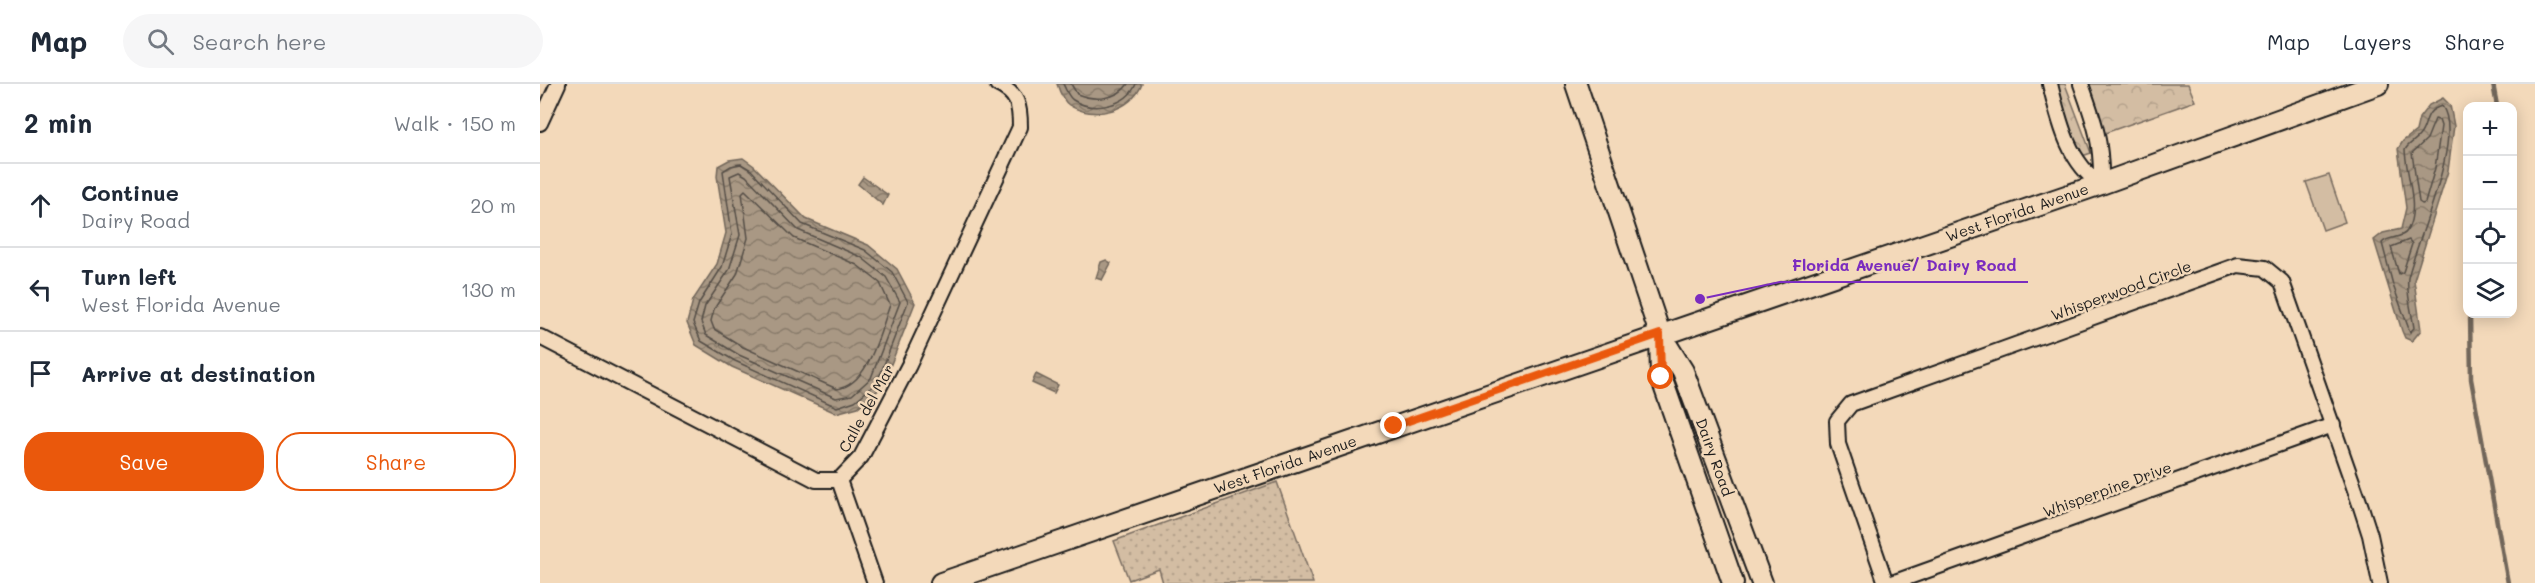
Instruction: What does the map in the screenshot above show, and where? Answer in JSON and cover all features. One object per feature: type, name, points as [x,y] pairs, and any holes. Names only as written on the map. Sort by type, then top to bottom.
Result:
[{"type":"street","points":[[540,123],[558,84]]},
{"type":"street","name":"Calle del Mar","points":[[838,480],[861,457],[909,365],[1020,127],[1020,108],[1010,90],[997,84]]},
{"type":"street","name":"Dairy Road","points":[[1576,84],[1660,334],[1683,371],[1762,583]]},
{"type":"street","points":[[2050,84],[2072,154],[2088,176],[2101,184],[2102,153],[2097,128],[2081,84]]},
{"type":"street","name":"West Florida Avenue","points":[[941,583],[2101,184],[2378,84]]},
{"type":"street","name":"Whisperwood Circle","points":[[1886,583],[1838,444],[1837,421],[1851,404],[2238,266],[2265,268],[2282,282],[2370,534],[2380,583]]},
{"type":"street","name":"Dairy Road","points":[[1660,334],[1661,377],[1733,583]]},
{"type":"street","points":[[540,337],[816,480],[838,480],[875,583]]},
{"type":"street","name":"Whisperpine Drive","points":[[1892,583],[2333,425]]},
{"type":"green space","points":[[2044,84],[2065,84],[2091,153],[2068,161]]},
{"type":"green space","points":[[2088,84],[2188,84],[2195,101],[2105,133]]},
{"type":"green space","points":[[2329,175],[2345,222],[2323,230],[2306,182]]},
{"type":"green space","points":[[1277,482],[1313,583],[1163,583],[1159,569],[1129,580],[1114,541]]},
{"type":"water","points":[[1057,84],[1142,84],[1130,101],[1111,111],[1100,113],[1079,110],[1069,105]]},
{"type":"water","points":[[2443,98],[2450,105],[2454,126],[2448,171],[2414,280],[2421,330],[2412,341],[2405,338],[2402,331],[2374,240],[2383,233],[2401,229],[2406,208],[2398,149],[2403,141],[2416,131],[2419,118],[2429,105]]},
{"type":"water","points":[[743,158],[754,166],[806,219],[868,245],[897,269],[915,303],[882,387],[858,407],[836,413],[732,367],[696,345],[687,323],[693,300],[717,264],[726,233],[717,176],[718,166],[729,160]]},
{"type":"water","points":[[863,177],[888,195],[883,205],[858,184]]},
{"type":"water","points":[[1106,260],[1111,263],[1102,280],[1096,278],[1101,262]]},
{"type":"water","points":[[1036,374],[1058,385],[1054,393],[1032,383]]},
{"type":"waterway","points":[[2493,84],[2496,102]]},
{"type":"waterway","points":[[2470,318],[2471,379],[2508,583]]},
{"type":"place","name":"Florida Avenue/ Dairy Road","points":[[1700,299]]},
{"type":"route","points":[[1394,426],[1660,334],[1661,377]]}]
